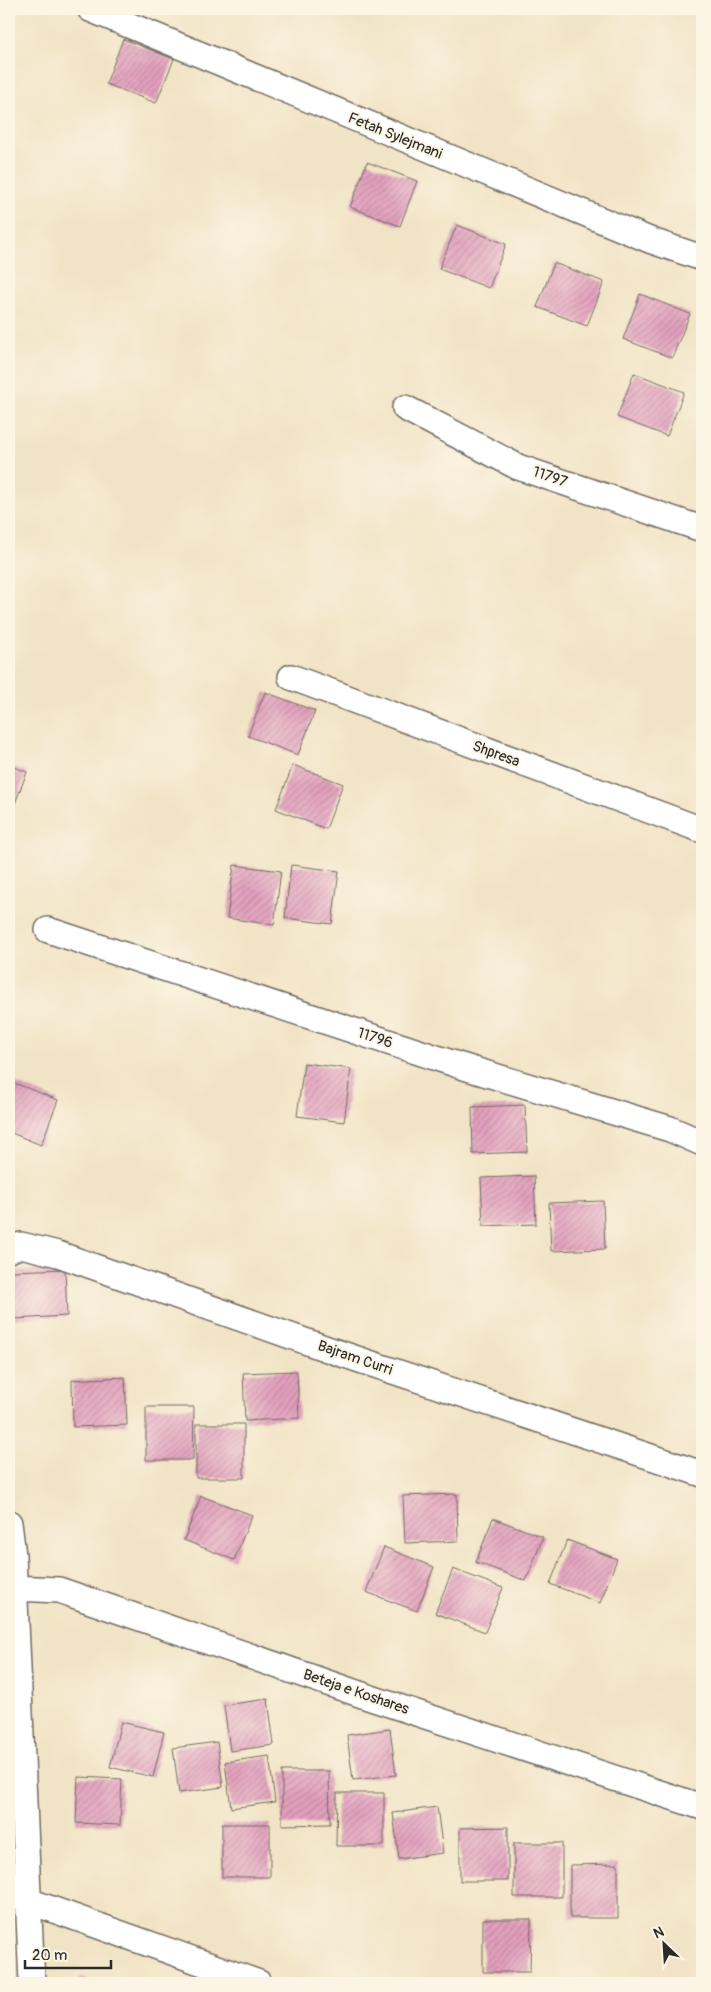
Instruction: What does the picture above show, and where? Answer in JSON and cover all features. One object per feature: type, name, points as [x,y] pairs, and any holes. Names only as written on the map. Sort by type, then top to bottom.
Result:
[{"type":"street","name":"Fetah Sylejmani","points":[[90,9],[633,234],[702,258]]},
{"type":"street","name":"11797","points":[[405,408],[518,467],[702,529]]},
{"type":"street","name":"Shpresa","points":[[291,677],[702,830]]},
{"type":"street","name":"11796","points":[[48,930],[461,1066],[670,1129],[702,1143]]},
{"type":"street","name":"Bajram Curri","points":[[9,1250],[21,1245],[58,1254],[342,1354],[702,1474]]},
{"type":"street","points":[[9,1522],[18,1898],[32,1983]]},
{"type":"street","name":"Beteja e Koshares","points":[[11,1587],[59,1590],[371,1698],[702,1807]]},
{"type":"street","points":[[18,1898],[259,1983]]},
{"type":"building","points":[[123,39],[174,59],[156,103],[106,84]]},
{"type":"building","points":[[367,162],[417,181],[400,226],[350,207]]},
{"type":"building","points":[[457,225],[506,244],[489,288],[439,269]]},
{"type":"building","points":[[554,263],[604,282],[587,326],[537,307]]},
{"type":"building","points":[[640,294],[690,314],[672,358],[623,339]]},
{"type":"building","points":[[634,373],[684,392],[667,436],[617,417]]},
{"type":"building","points":[[265,692],[315,711],[298,755],[248,736]]},
{"type":"building","points":[[9,765],[27,772],[9,819]]},
{"type":"building","points":[[293,765],[343,784],[326,829],[276,809]]},
{"type":"building","points":[[234,865],[281,871],[274,925],[227,918]]},
{"type":"building","points":[[291,865],[339,871],[332,924],[285,918]]},
{"type":"building","points":[[304,1063],[351,1069],[344,1122],[297,1116]]},
{"type":"building","points":[[9,1081],[58,1100],[41,1145],[9,1132]]},
{"type":"building","points":[[525,1105],[527,1152],[473,1154],[472,1107]]},
{"type":"building","points":[[534,1176],[536,1224],[483,1226],[481,1178]]},
{"type":"building","points":[[603,1201],[605,1249],[551,1251],[549,1203]]},
{"type":"building","points":[[65,1269],[67,1316],[13,1319],[12,1271]]},
{"type":"building","points":[[297,1371],[299,1418],[245,1421],[243,1373]]},
{"type":"building","points":[[125,1377],[127,1425],[73,1427],[72,1380]]},
{"type":"building","points":[[146,1407],[194,1407],[193,1460],[146,1460]]},
{"type":"building","points":[[196,1424],[244,1424],[244,1478],[196,1478]]},
{"type":"building","points":[[457,1494],[458,1541],[405,1543],[403,1496]]},
{"type":"building","points":[[201,1496],[252,1515],[234,1560],[184,1540]]},
{"type":"building","points":[[493,1518],[543,1537],[526,1581],[476,1562]]},
{"type":"building","points":[[567,1540],[617,1559],[600,1603],[550,1584]]},
{"type":"building","points":[[384,1547],[434,1567],[417,1611],[366,1592]]},
{"type":"building","points":[[453,1569],[503,1588],[485,1632],[435,1613]]},
{"type":"building","points":[[268,1699],[274,1745],[230,1751],[224,1705]]},
{"type":"building","points":[[121,1722],[164,1732],[153,1777],[110,1767]]},
{"type":"building","points":[[390,1729],[396,1775],[353,1780],[347,1735]]},
{"type":"building","points":[[217,1742],[223,1787],[179,1793],[173,1748]]},
{"type":"building","points":[[269,1756],[275,1802],[231,1808],[225,1762]]},
{"type":"building","points":[[282,1771],[329,1771],[330,1824],[282,1825]]},
{"type":"building","points":[[78,1777],[122,1779],[120,1825],[76,1823]]},
{"type":"building","points":[[337,1793],[384,1793],[384,1846],[336,1846]]},
{"type":"building","points":[[437,1807],[443,1853],[399,1859],[393,1813]]},
{"type":"building","points":[[222,1824],[270,1824],[270,1877],[222,1877]]},
{"type":"building","points":[[508,1827],[508,1881],[460,1881],[460,1828]]},
{"type":"building","points":[[514,1843],[562,1843],[562,1897],[514,1897]]},
{"type":"building","points":[[618,1864],[618,1918],[570,1918],[570,1865]]},
{"type":"building","points":[[483,1919],[531,1919],[530,1972],[483,1972]]},
{"type":"building","points":[[81,1977],[96,1983],[78,1983]]}]
